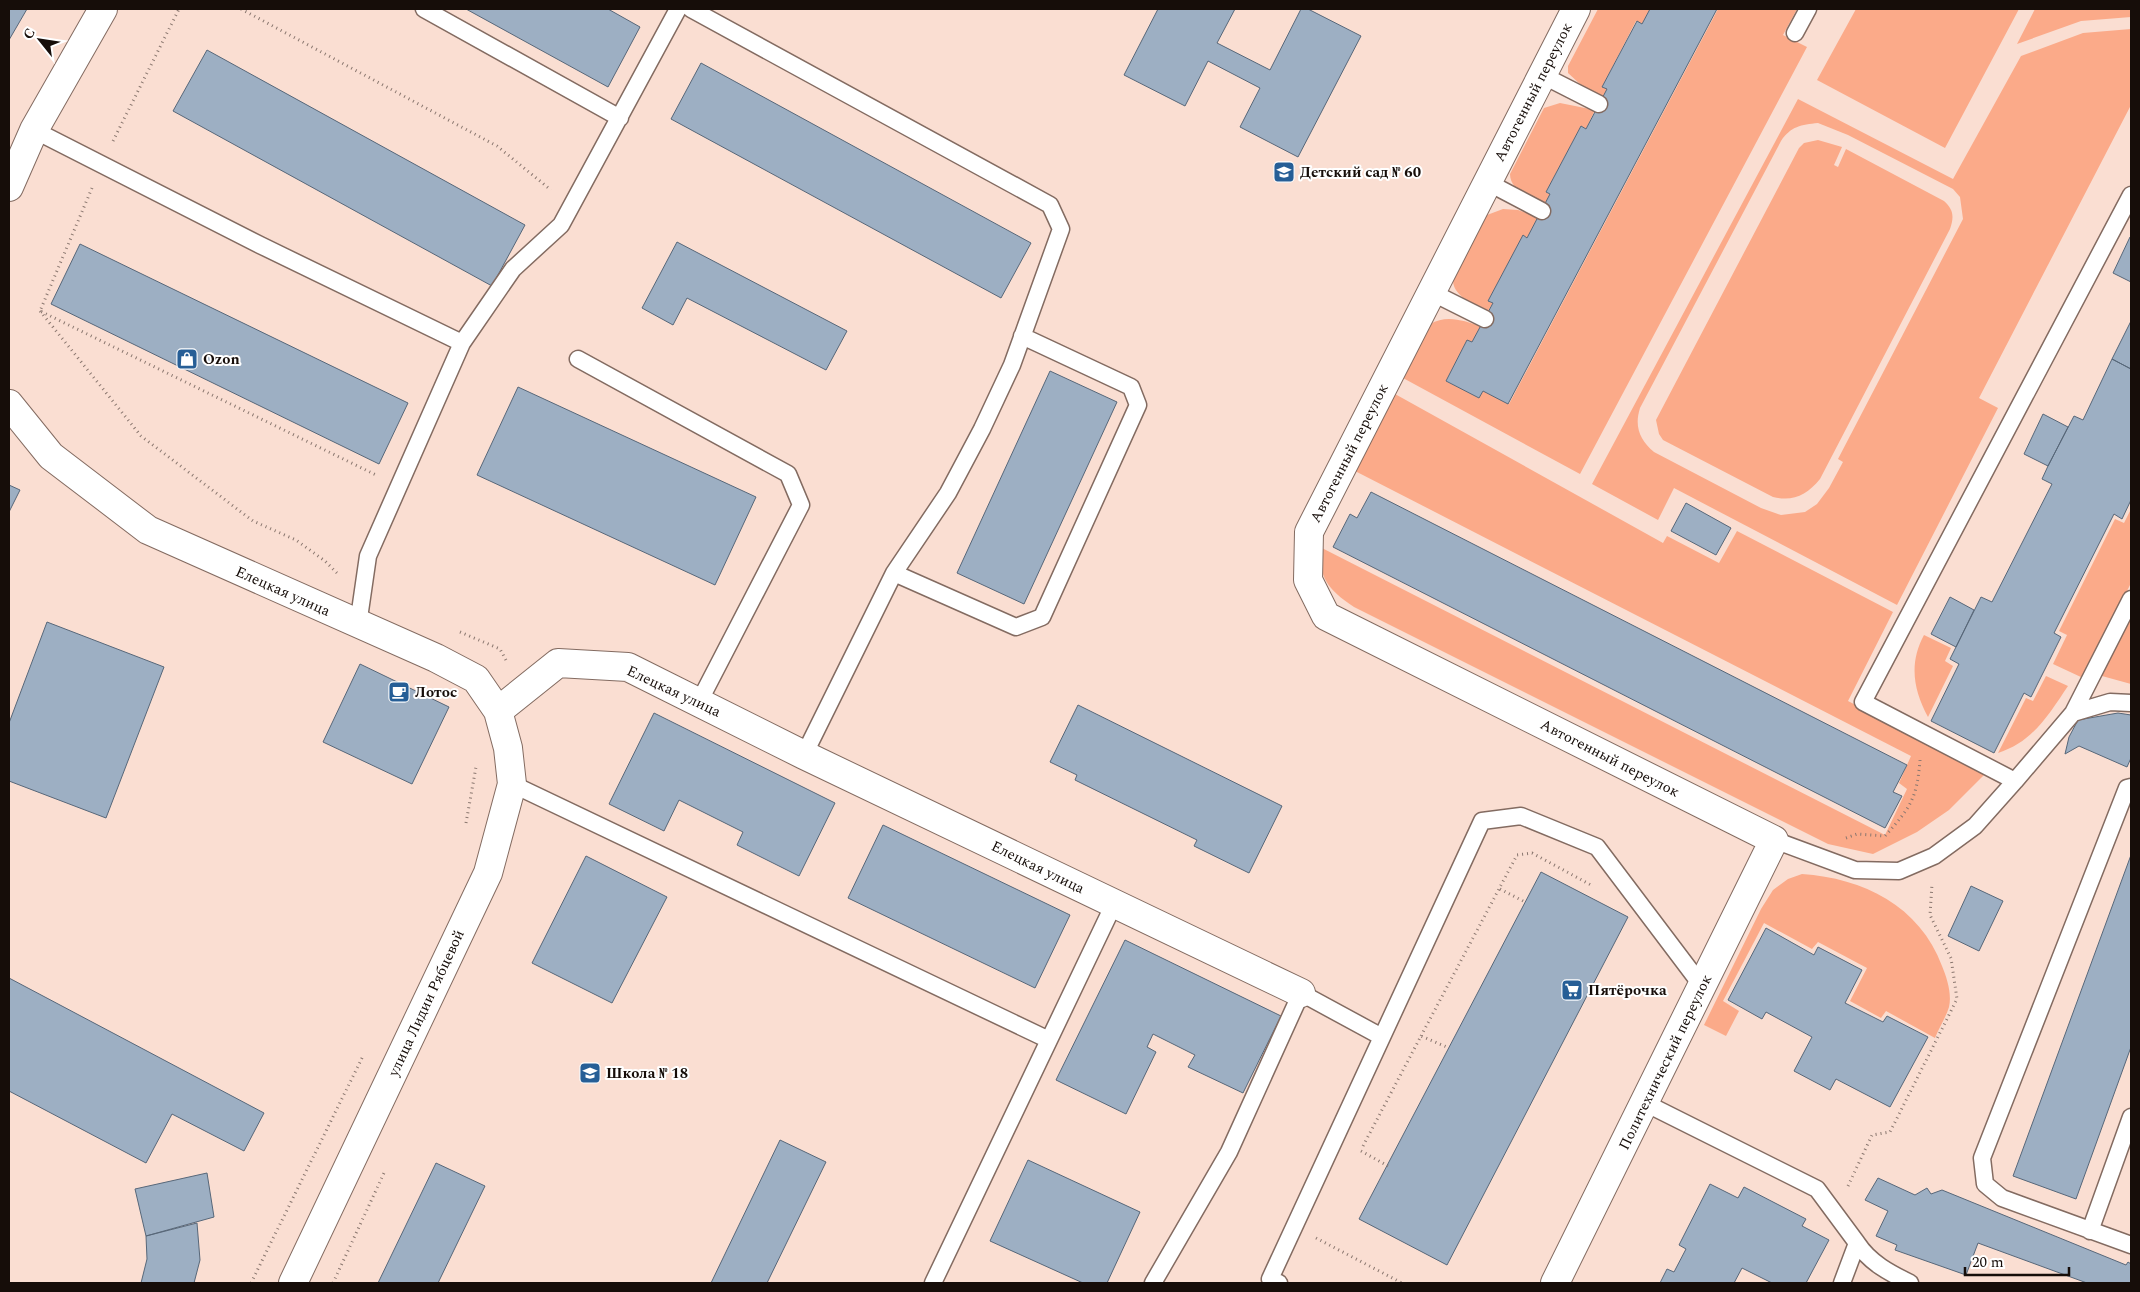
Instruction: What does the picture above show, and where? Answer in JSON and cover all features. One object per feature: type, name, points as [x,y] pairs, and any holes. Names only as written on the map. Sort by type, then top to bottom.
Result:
[{"type":"street","points":[[9,187],[34,130],[103,9]]},
{"type":"street","name":"Автогенный переулок","points":[[1576,9],[1309,532],[1308,580],[1326,616],[1774,840]]},
{"type":"street","name":"Елецкая улица","points":[[9,404],[51,456],[148,530],[358,625],[436,658],[476,679],[498,711],[558,662],[628,667],[804,756],[1301,993]]},
{"type":"street","name":"улица Лидии Рябцевой","points":[[292,1283],[488,873],[512,784],[508,748],[498,711]]},
{"type":"street","name":"Политехнический переулок","points":[[1555,1283],[1774,840]]},
{"type":"lane","points":[[424,9],[620,118]]},
{"type":"lane","points":[[358,625],[368,556],[462,343],[513,269],[561,225],[678,9]]},
{"type":"lane","points":[[691,9],[1050,205],[1061,229],[1012,365],[982,429],[948,494],[894,573],[804,756]]},
{"type":"lane","points":[[1795,33],[1808,9]]},
{"type":"lane","points":[[1542,75],[1599,104]]},
{"type":"lane","points":[[34,130],[260,245],[462,343]]},
{"type":"lane","points":[[1487,182],[1542,211]]},
{"type":"lane","points":[[2015,781],[1864,702],[2131,195]]},
{"type":"lane","points":[[1431,292],[1484,319]]},
{"type":"lane","points":[[894,573],[1016,627],[1042,617],[1138,405],[1132,387],[1022,336]]},
{"type":"lane","points":[[578,359],[788,474],[800,505],[699,702]]},
{"type":"lane","points":[[1774,840],[1855,870],[1899,871],[1934,856],[1975,826],[2073,713],[2131,599]]},
{"type":"lane","points":[[2089,683],[2102,692],[2131,702]]},
{"type":"lane","points":[[2073,713],[2110,702],[2131,702]]},
{"type":"lane","points":[[512,784],[1049,1040]]},
{"type":"lane","points":[[2131,786],[2127,788],[1982,1158],[1985,1184],[2002,1198],[2131,1245]]},
{"type":"lane","points":[[1279,1283],[1270,1279],[1482,821],[1520,816],[1596,847],[1702,986]]},
{"type":"lane","points":[[933,1283],[1114,904]]},
{"type":"lane","points":[[1153,1283],[1229,1152],[1301,993],[1382,1037]]},
{"type":"lane","points":[[1645,1103],[1816,1189],[1888,1283]]},
{"type":"lane","points":[[2090,1230],[2131,1117]]},
{"type":"lane","points":[[1842,1283],[1862,1249]]},
{"type":"lane","points":[[1862,1249],[1886,1270],[1910,1283]]},
{"type":"path","points":[[40,311],[125,113],[179,9]]},
{"type":"path","points":[[241,9],[497,146],[572,206]]},
{"type":"path","points":[[40,311],[400,486]]},
{"type":"path","points":[[40,311],[141,436],[253,521],[296,540],[325,561],[344,579],[363,590]]},
{"type":"path","points":[[454,629],[500,649],[523,690]]},
{"type":"path","points":[[1838,841],[1857,834],[1885,836],[1908,810],[1918,786],[1920,760],[1906,724]]},
{"type":"path","points":[[464,832],[477,766]]},
{"type":"path","points":[[1356,1160],[1518,855],[1532,853],[1599,889]]},
{"type":"path","points":[[1833,1209],[1847,1190],[1872,1135],[1890,1132],[1957,999],[1951,958],[1930,915],[1934,856]]},
{"type":"path","points":[[1500,889],[1525,902]]},
{"type":"path","points":[[1421,1036],[1449,1048]]},
{"type":"path","points":[[251,1283],[364,1054]]},
{"type":"path","points":[[1360,1151],[1388,1166]]},
{"type":"path","points":[[333,1283],[386,1168]]},
{"type":"path","points":[[1320,1230],[1316,1238],[1402,1283]]},
{"type":"shaded area","points":[[1598,9],[1650,9],[1642,24],[1636,21],[1602,87],[1607,89],[1603,97],[1581,85],[1568,73],[1568,66]]},
{"type":"shaded area","points":[[1718,9],[1797,9],[1783,35],[1807,47],[1580,474],[1403,378],[1430,324],[1443,319],[1462,321],[1481,326],[1472,342],[1467,340],[1446,381],[1479,398],[1483,391],[1509,404]]},
{"type":"shaded area","points":[[1856,9],[2019,9],[1945,148],[1817,80]]},
{"type":"shaded area","points":[[2035,9],[2131,9],[2131,17],[2081,21],[2017,44]]},
{"type":"shaded area","points":[[2131,29],[2131,105],[1979,398],[1998,408],[1897,605],[1674,488],[1658,520],[1592,484],[1798,99],[1953,179],[2021,56],[2083,33]],"holes":[[[1818,123],[1848,135],[1953,189],[1960,197],[1963,219],[1838,459],[1843,462],[1829,488],[1817,504],[1805,512],[1781,515],[1761,508],[1654,452],[1642,438],[1638,427],[1638,415],[1781,141],[1789,132],[1797,127]]]},
{"type":"shaded area","points":[[1560,103],[1595,110],[1586,129],[1581,126],[1546,192],[1550,194],[1545,205],[1528,197],[1518,189],[1511,180],[1510,174],[1544,108]]},
{"type":"shaded area","points":[[1818,140],[1842,147],[1834,165],[1838,167],[1846,149],[1944,201],[1951,211],[1952,221],[1950,229],[1820,479],[1805,493],[1787,499],[1773,497],[1663,440],[1659,434],[1656,420],[1799,148],[1804,143]]},
{"type":"shaded area","points":[[1503,209],[1518,210],[1538,217],[1527,238],[1523,236],[1488,301],[1493,303],[1488,311],[1461,296],[1454,287],[1453,281],[1487,215]]},
{"type":"shaded area","points":[[1395,394],[1663,543],[1667,536],[1719,563],[1737,531],[1893,612],[1848,701],[1986,773],[1949,810],[1917,832],[1873,854],[1828,844],[1354,607],[1337,594],[1327,582],[1321,567],[1318,546],[1885,835],[1907,789],[1899,783],[1911,756],[1355,471]]},
{"type":"shaded area","points":[[2131,509],[2131,583],[2083,678],[2053,664],[2067,635],[2059,631],[2115,519],[2124,523]]},
{"type":"shaded area","points":[[2131,599],[2131,684],[2102,676],[2098,666]]},
{"type":"shaded area","points":[[1924,635],[1951,648],[1945,661],[1953,666],[1928,717],[1919,696],[1915,676],[1916,656]]},
{"type":"shaded area","points":[[2046,676],[2068,686],[2047,717],[2031,734],[2021,742],[1998,753],[2026,698],[2033,701]]},
{"type":"shaded area","points":[[1802,874],[1847,882],[1867,889],[1887,899],[1919,927],[1932,945],[1942,966],[1949,991],[1949,1007],[1935,1038],[1886,1011],[1881,1018],[1850,1001],[1867,968],[1818,942],[1812,949],[1764,923],[1723,1001],[1739,1011],[1726,1036],[1704,1025],[1761,909],[1773,890],[1788,879]]},
{"type":"building","points":[[9,9],[27,9],[9,40]]},
{"type":"building","points":[[466,9],[608,9],[640,27],[608,87]]},
{"type":"building","points":[[1158,9],[1235,9],[1217,43],[1270,70],[1301,9],[1308,9],[1361,36],[1298,157],[1240,127],[1260,88],[1208,61],[1185,106],[1124,75]]},
{"type":"building","points":[[1650,9],[1717,9],[1508,404],[1483,391],[1479,398],[1446,381],[1467,340],[1472,342],[1493,303],[1488,301],[1523,235],[1527,238],[1550,194],[1546,192],[1581,126],[1586,129],[1607,89],[1602,87],[1637,21],[1642,24]]},
{"type":"building","points":[[207,50],[525,225],[492,286],[173,111]]},
{"type":"building","points":[[701,63],[1031,243],[1001,298],[671,119]]},
{"type":"building","points":[[2131,238],[2131,282],[2113,273]]},
{"type":"building","points":[[677,242],[847,331],[826,370],[687,298],[673,325],[642,308]]},
{"type":"building","points":[[80,244],[408,403],[379,464],[51,304]]},
{"type":"building","points":[[2131,321],[2131,369],[2112,359]]},
{"type":"building","points":[[2112,359],[2131,369],[2131,500],[2122,519],[2114,514],[2054,633],[2061,637],[2031,697],[2024,693],[1994,753],[1931,721],[1959,664],[1950,659],[1981,597],[1992,602],[2052,484],[2042,479],[2048,466],[2074,416],[2083,420]]},
{"type":"building","points":[[1050,371],[1117,402],[1024,604],[957,573]]},
{"type":"building","points":[[518,387],[756,497],[715,585],[477,475]]},
{"type":"building","points":[[2043,414],[2068,427],[2048,466],[2024,454]]},
{"type":"building","points":[[9,485],[20,490],[9,512]]},
{"type":"building","points":[[1371,492],[1907,765],[1893,792],[1902,796],[1885,828],[1333,547],[1350,514],[1357,518]]},
{"type":"building","points":[[1686,503],[1731,528],[1716,555],[1671,531]]},
{"type":"building","points":[[1950,597],[1974,610],[1956,647],[1931,634]]},
{"type":"building","points":[[47,622],[164,667],[106,818],[9,781],[9,723]]},
{"type":"building","points":[[360,664],[449,707],[412,784],[323,742]]},
{"type":"building","points":[[1078,705],[1282,806],[1249,873],[1194,846],[1197,840],[1075,780],[1077,775],[1050,762]]},
{"type":"building","points":[[654,713],[835,803],[799,876],[737,845],[743,832],[679,800],[664,831],[609,804]]},
{"type":"building","points":[[2118,713],[2131,715],[2131,758],[2127,767],[2079,746],[2065,754],[2069,737],[2078,720]]},
{"type":"building","points":[[883,825],[1070,915],[1035,988],[848,898]]},
{"type":"building","points":[[2131,855],[2131,1047],[2076,1199],[2013,1176]]},
{"type":"building","points":[[586,856],[667,897],[612,1003],[532,963]]},
{"type":"building","points":[[1541,872],[1628,917],[1447,1265],[1359,1219]]},
{"type":"building","points":[[1971,886],[2003,901],[1979,951],[1948,936]]},
{"type":"building","points":[[1766,928],[1814,955],[1818,947],[1862,970],[1845,1003],[1883,1022],[1887,1016],[1928,1037],[1890,1107],[1836,1079],[1830,1090],[1794,1071],[1812,1037],[1766,1012],[1762,1019],[1728,1000]]},
{"type":"building","points":[[1125,940],[1281,1016],[1243,1093],[1188,1067],[1195,1055],[1153,1034],[1147,1047],[1156,1052],[1126,1114],[1056,1080]]},
{"type":"building","points":[[9,978],[264,1113],[244,1151],[172,1114],[146,1163],[9,1091]]},
{"type":"building","points":[[780,1140],[826,1162],[767,1283],[711,1283]]},
{"type":"building","points":[[1028,1160],[1140,1212],[1107,1283],[1083,1283],[990,1241]]},
{"type":"building","points":[[436,1163],[485,1186],[438,1283],[378,1283]]},
{"type":"building","points":[[207,1173],[214,1217],[146,1236],[135,1189]]},
{"type":"building","points":[[1878,1178],[1915,1195],[1927,1188],[1931,1194],[1942,1190],[2126,1265],[2128,1262],[2131,1264],[2131,1283],[2087,1283],[1978,1243],[1966,1275],[1895,1250],[1897,1245],[1876,1236],[1888,1211],[1865,1200]]},
{"type":"building","points":[[1710,1184],[1738,1198],[1744,1187],[1806,1219],[1802,1226],[1829,1240],[1806,1283],[1772,1283],[1742,1268],[1734,1283],[1660,1283],[1667,1269],[1674,1272],[1686,1249],[1679,1245]]},
{"type":"building","points":[[197,1223],[200,1260],[194,1283],[141,1283],[147,1259],[146,1236]]},
{"type":"place","name":"Детский сад № 60","points":[[1284,172]]},
{"type":"place","name":"Ozon","points":[[187,359]]},
{"type":"place","name":"Лотос","points":[[399,692]]},
{"type":"place","name":"Пятёрочка","points":[[1572,990]]},
{"type":"place","name":"Школа № 18","points":[[590,1073]]}]
